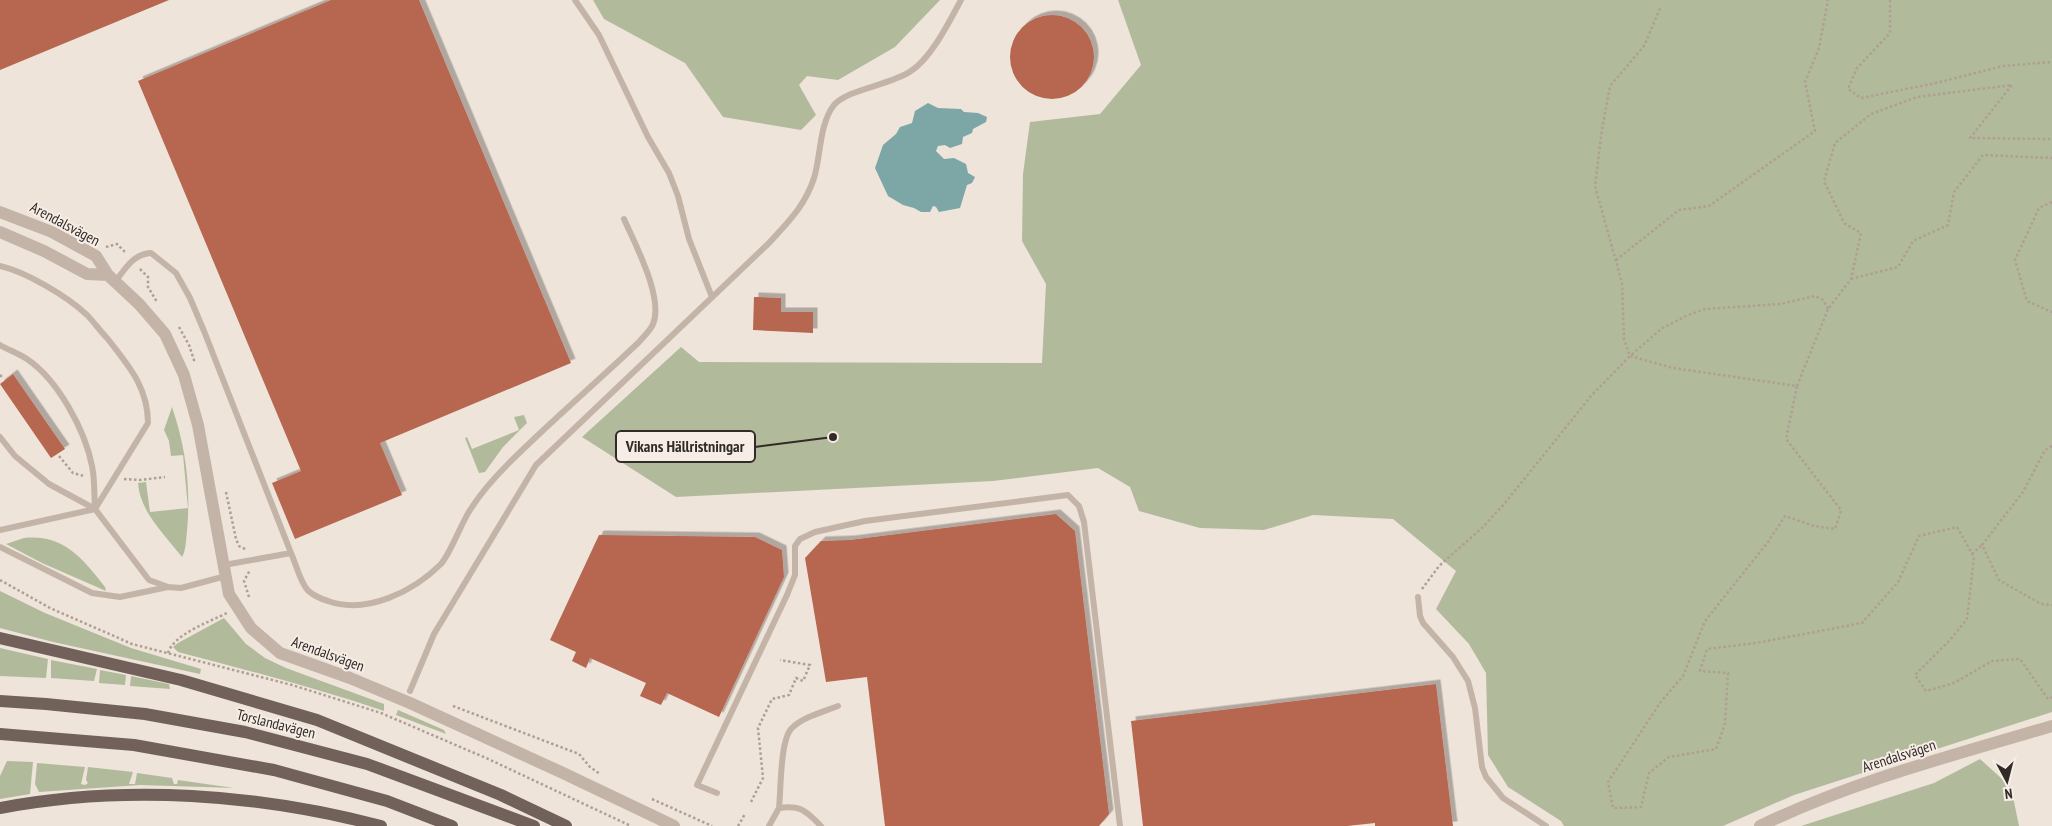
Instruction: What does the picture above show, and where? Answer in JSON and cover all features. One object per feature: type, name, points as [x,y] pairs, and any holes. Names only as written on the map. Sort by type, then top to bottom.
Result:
[{"type":"main road","points":[[0,638],[181,680],[317,720],[501,795],[566,826]]},
{"type":"main road","name":"Torslandavägen","points":[[0,701],[145,714],[244,732],[367,764],[534,826]]},
{"type":"main road","points":[[0,734],[134,745],[274,770],[388,801],[452,826]]},
{"type":"main road","points":[[0,808],[75,797],[158,795],[231,799],[305,810],[381,826]]},
{"type":"street","name":"Arendalsvägen","points":[[0,212],[52,232],[96,256],[112,278],[139,304],[164,334],[184,375],[198,425],[230,594],[251,628],[280,653],[350,678],[410,703],[674,826]]},
{"type":"street","points":[[0,232],[44,251],[87,274],[112,278]]},
{"type":"street","name":"Arendalsvägen","points":[[1760,826],[1825,798],[1893,774],[2052,726]]},
{"type":"lane","points":[[575,0],[599,35],[648,137],[669,173],[678,196],[689,239],[712,297]]},
{"type":"lane","points":[[410,691],[434,634],[536,465],[798,212],[814,178],[826,124],[835,105],[844,97],[911,71],[926,56],[948,25],[961,0]]},
{"type":"lane","points":[[112,278],[132,260],[144,253],[151,253],[176,273],[190,298],[307,589],[337,605],[355,606],[379,601],[404,591],[420,582],[443,562],[470,510],[486,488],[508,464],[639,342],[653,324],[656,310],[653,291],[624,219]]},
{"type":"lane","points":[[0,266],[10,268],[59,293],[87,315],[130,366],[148,408],[148,423],[95,509],[0,530]]},
{"type":"lane","points":[[0,345],[28,360],[51,383],[68,407],[81,432],[92,466],[95,509]]},
{"type":"lane","points":[[0,437],[15,456],[49,484],[95,509],[149,580],[168,587],[181,588],[249,560],[291,553]]},
{"type":"lane","points":[[717,793],[697,785],[787,595],[795,575],[794,546],[800,539],[815,532],[866,520],[1068,495],[1079,506],[1084,522],[1120,826]]},
{"type":"lane","points":[[0,547],[92,593],[120,597],[168,587]]},
{"type":"lane","points":[[1418,597],[1420,616],[1423,623],[1453,657],[1470,686],[1486,777],[1503,798],[1546,826]]},
{"type":"lane","points":[[768,826],[779,808],[785,740],[790,728],[803,720],[838,706]]},
{"type":"lane","points":[[779,808],[792,806],[805,810],[821,826]]},
{"type":"path","points":[[1616,260],[1679,210],[1709,206],[1815,131],[1805,82],[1819,48],[1828,0]]},
{"type":"path","points":[[1890,0],[1890,33],[1857,68],[1848,89],[1860,98],[1936,83],[2004,66],[2052,62]]},
{"type":"path","points":[[1630,356],[1624,340],[1622,283],[1595,186],[1602,129],[1610,86],[1644,46],[1661,6]]},
{"type":"path","points":[[2052,139],[1970,138],[2012,85],[1917,97],[1871,114],[1836,143],[1824,181],[1844,223],[1861,233],[1851,279],[1828,309],[1797,386],[1786,439],[1841,510],[1835,529],[1814,526],[1785,516],[1768,542],[1705,621],[1683,676],[1660,703],[1608,782],[1613,808],[1641,807],[1650,773],[1669,757],[1716,749],[1725,724],[1728,673],[1700,671],[1707,649],[1756,643],[1862,623],[1898,582],[1919,536],[1957,527],[1974,557],[1967,619],[1950,640],[1915,675],[1926,691],[1954,683],[1992,661],[2020,659],[2048,699],[2052,697]]},
{"type":"path","points":[[1851,279],[1898,267],[1913,241],[1948,225],[1954,192],[1983,155],[2052,158]]},
{"type":"path","points":[[2052,202],[2039,208],[2015,260],[2026,302],[2052,312]]},
{"type":"path","points":[[105,247],[117,244],[148,277],[151,294],[159,304]]},
{"type":"path","points":[[1418,597],[1439,566],[1494,515],[1591,396],[1630,356],[1661,329],[1705,309],[1780,304],[1815,296],[1823,300],[1828,309]]},
{"type":"path","points":[[177,325],[189,345],[196,367]]},
{"type":"path","points":[[1630,356],[1673,368],[1797,386]]},
{"type":"path","points":[[0,375],[3,378]]},
{"type":"path","points":[[1972,554],[2023,492],[2045,450],[2052,446]]},
{"type":"path","points":[[224,484],[236,539],[239,546],[247,550],[250,571],[246,576],[245,587],[250,601]]},
{"type":"path","points":[[1982,544],[1999,580],[2041,604],[2052,605]]},
{"type":"path","points":[[0,580],[50,608],[132,644],[292,685],[381,712],[631,826]]},
{"type":"path","points":[[168,653],[171,645],[181,637],[237,608]]},
{"type":"path","points":[[751,802],[763,778],[758,728],[772,699],[789,695],[796,678],[803,681],[810,665],[780,660]]},
{"type":"path","points":[[446,704],[579,754],[590,767],[600,774]]},
{"type":"path","points":[[644,795],[712,826]]},
{"type":"path","points":[[738,826],[745,814]]},
{"type":"green space","points":[[593,0],[940,0],[895,47],[838,80],[807,76],[799,85],[816,115],[801,130],[723,117],[685,63],[604,19]]},
{"type":"green space","points":[[1118,0],[2052,0],[2052,712],[1794,795],[1723,826],[1564,826],[1561,821],[1508,787],[1488,755],[1486,673],[1469,644],[1436,609],[1456,571],[1393,519],[1313,515],[1264,530],[1200,528],[1139,511],[1130,487],[1098,468],[993,481],[676,497],[582,437],[681,347],[699,362],[1042,363],[1046,284],[1022,241],[1023,174],[1030,122],[1100,114],[1141,65]]},
{"type":"green space","points":[[172,407],[184,453],[188,484],[188,508],[183,455],[171,456],[169,441],[164,430]]},
{"type":"green space","points":[[524,415],[527,423],[503,447],[485,472],[479,473],[465,438],[467,437],[472,449],[519,430],[514,417]]},
{"type":"green space","points":[[146,482],[150,512],[188,508],[185,548],[182,557],[154,523],[143,504],[138,483]]},
{"type":"green space","points":[[24,538],[50,540],[71,550],[89,567],[106,591],[42,563],[6,544]]},
{"type":"green space","points":[[0,591],[45,613],[131,648],[201,669],[200,674],[53,642],[0,628]]},
{"type":"green space","points":[[224,618],[246,644],[265,658],[286,668],[384,704],[384,711],[307,687],[178,652],[173,647]]},
{"type":"green space","points":[[0,648],[48,659],[46,678],[0,676]]},
{"type":"green space","points":[[51,660],[97,669],[94,681],[51,678]]},
{"type":"green space","points":[[100,670],[126,675],[125,685],[99,683]]},
{"type":"green space","points":[[131,676],[169,684],[170,689],[130,686]]},
{"type":"green space","points":[[398,710],[444,730],[446,734],[396,715]]},
{"type":"green space","points":[[1980,759],[2011,787],[2019,826],[1801,826],[1934,783]]},
{"type":"green space","points":[[7,761],[33,762],[30,794],[0,799],[0,776]]},
{"type":"green space","points":[[37,763],[85,767],[81,784],[85,785],[88,783],[86,780],[88,767],[133,772],[129,784],[135,784],[137,773],[172,778],[174,784],[177,784],[178,780],[234,788],[140,785],[39,792],[35,784]]},
{"type":"water","points":[[928,103],[938,108],[961,109],[964,112],[978,113],[987,117],[986,122],[973,129],[972,133],[963,137],[962,144],[950,148],[945,145],[938,146],[936,151],[944,159],[954,158],[966,164],[968,173],[975,177],[972,183],[967,185],[960,208],[939,212],[933,206],[930,212],[921,212],[903,205],[888,196],[875,168],[883,145],[896,134],[900,127],[912,123],[915,111]]},
{"type":"building","points":[[0,0],[169,0],[0,70]]},
{"type":"building","points":[[331,0],[419,0],[571,363],[380,443],[402,495],[295,539],[272,483],[301,471],[138,81]]},
{"type":"building","points":[[1052,15],[1068,18],[1082,27],[1091,41],[1094,57],[1091,73],[1082,87],[1068,96],[1052,99],[1036,96],[1022,87],[1013,73],[1010,57],[1013,41],[1022,27],[1036,18]]},
{"type":"building","points":[[754,297],[781,298],[781,312],[813,312],[813,333],[753,330]]},
{"type":"building","points":[[13,374],[65,449],[51,458],[0,384]]},
{"type":"building","points":[[1056,514],[1075,531],[1109,814],[1099,826],[885,826],[867,677],[826,682],[805,558],[821,541],[850,540]]},
{"type":"building","points":[[599,535],[755,537],[782,550],[784,577],[719,717],[667,693],[661,705],[640,696],[646,683],[590,658],[586,668],[572,661],[576,652],[550,640]]},
{"type":"building","points":[[1436,684],[1453,826],[1375,826],[1375,823],[1347,826],[1143,826],[1131,721]]},
{"type":"place","name":"Vikans Hällristningar","points":[[833,437]]}]
